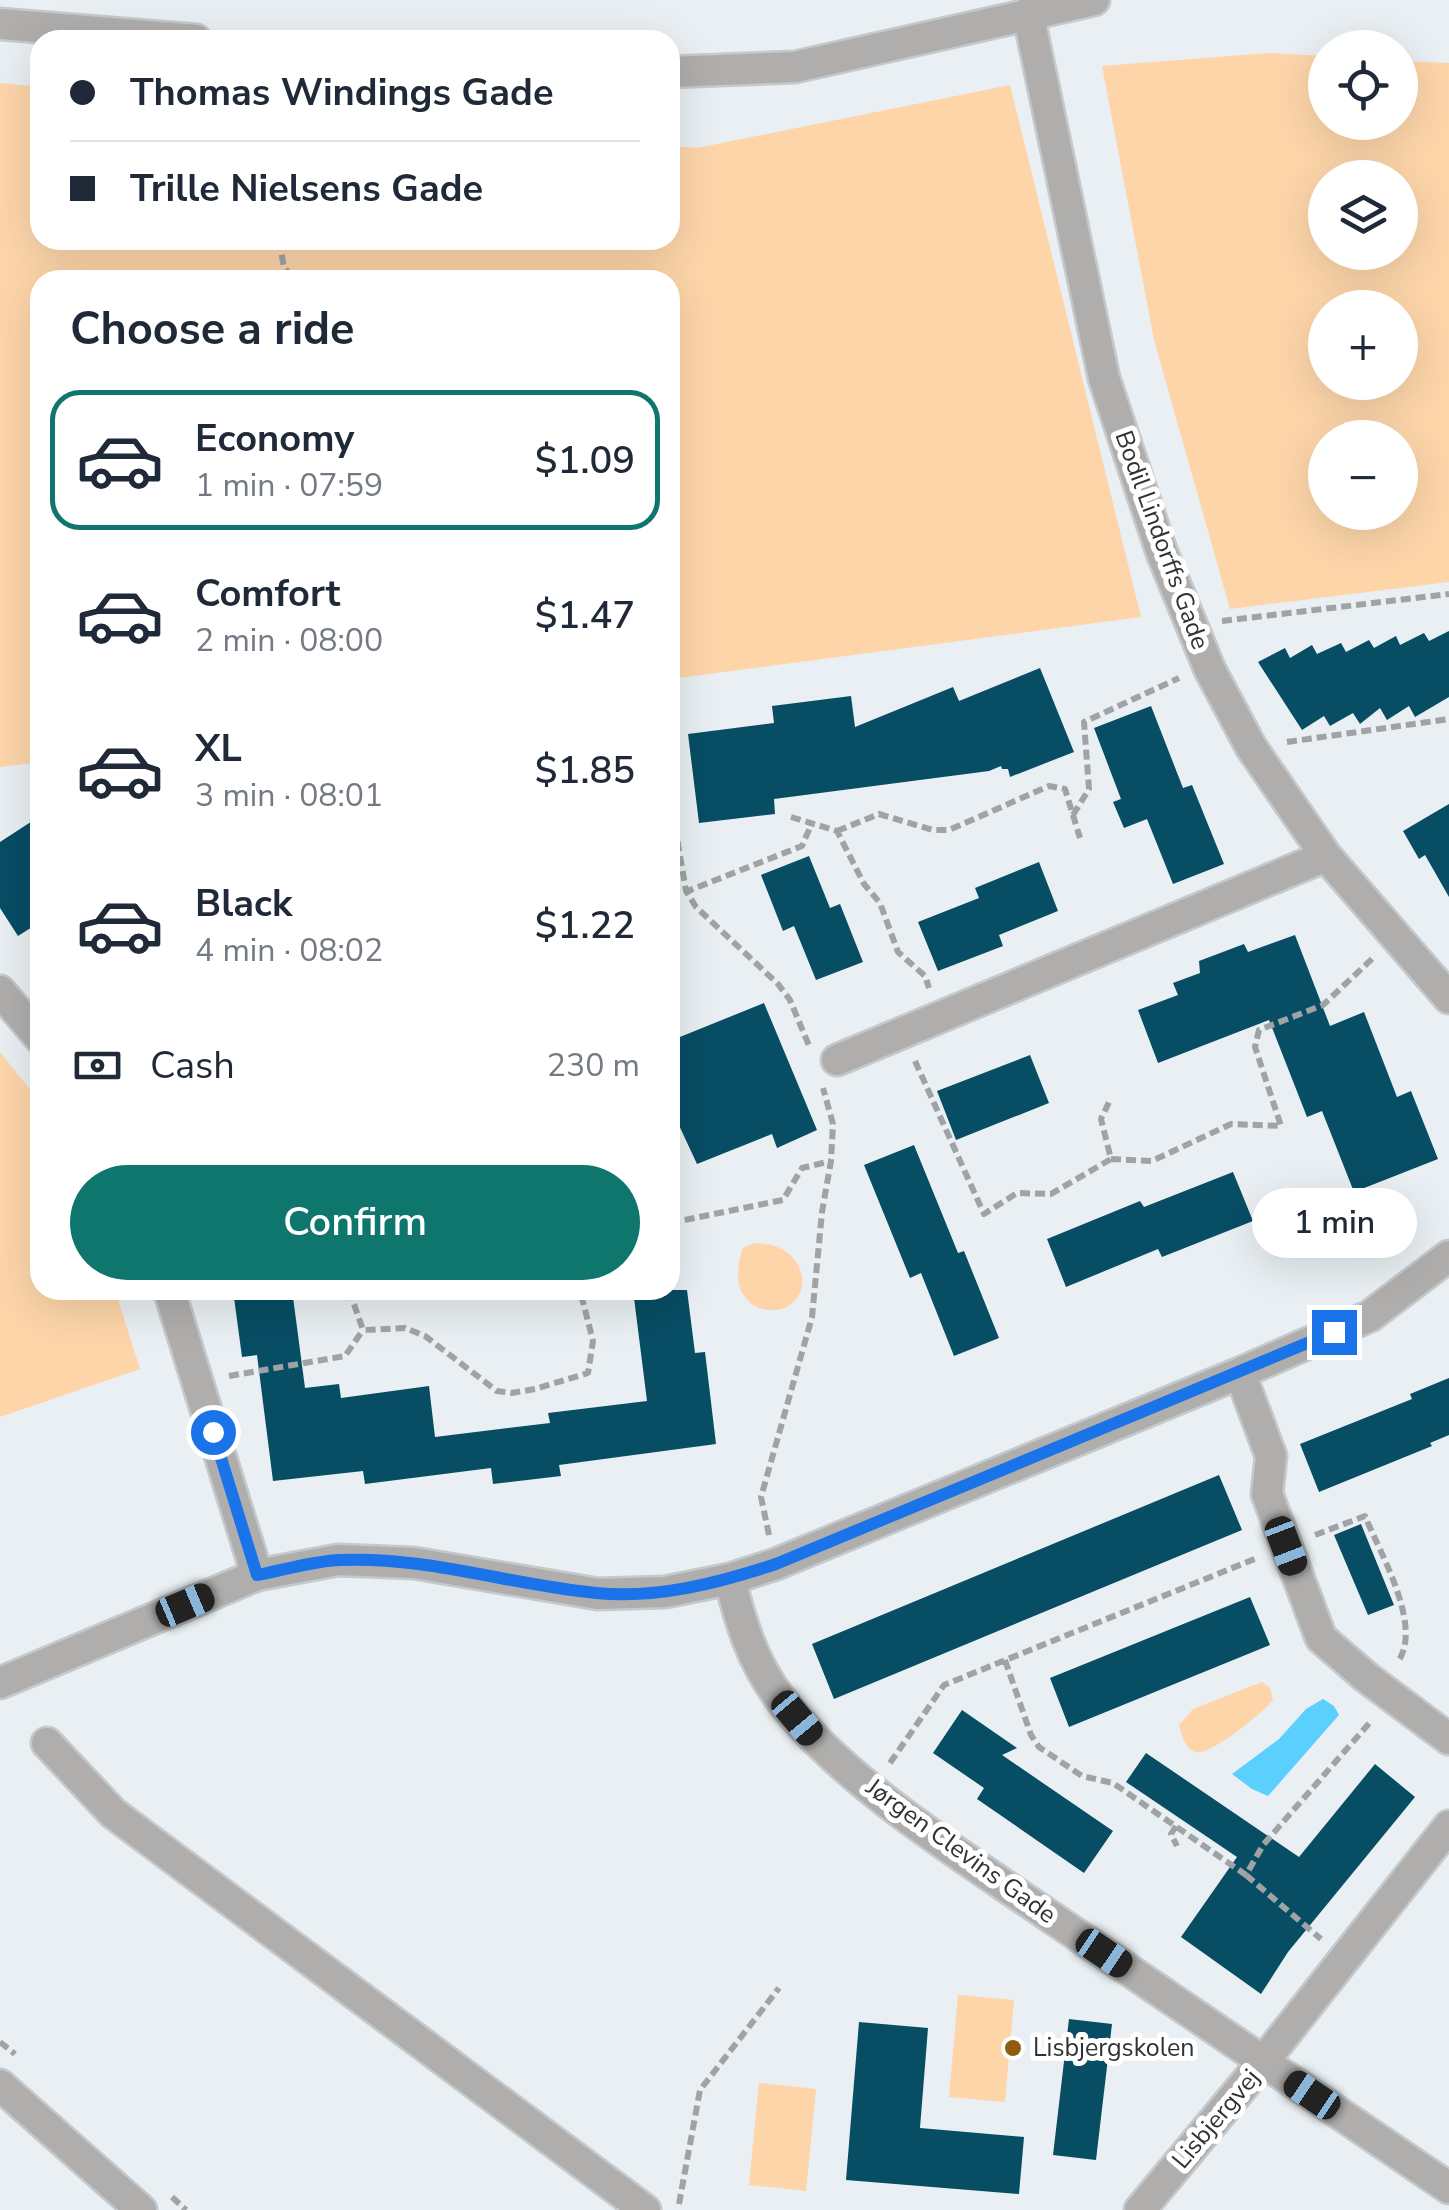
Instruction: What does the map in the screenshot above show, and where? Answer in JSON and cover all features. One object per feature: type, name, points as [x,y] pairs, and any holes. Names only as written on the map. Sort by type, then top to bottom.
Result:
[{"type":"street","points":[[680,72],[795,67],[1094,0]]},
{"type":"street","name":"Bodil Lindorffs Gade","points":[[1028,13],[1104,378],[1162,553],[1208,665],[1251,747],[1326,856],[1449,998]]},
{"type":"street","points":[[0,24],[74,30]]},
{"type":"street","points":[[824,1066],[1326,856]]},
{"type":"street","points":[[0,991],[30,1026]]},
{"type":"street","points":[[2,1683],[257,1575],[338,1560],[414,1563],[598,1594],[665,1592],[730,1579],[776,1564],[1240,1373],[1370,1316],[1447,1265]]},
{"type":"street","points":[[172,1300],[257,1575]]},
{"type":"street","points":[[1240,1373],[1271,1456],[1267,1494],[1321,1638],[1449,1739]]},
{"type":"street","name":"Jørgen Clevins Gade","points":[[730,1579],[745,1636],[778,1696],[816,1741],[947,1846],[1263,2062]]},
{"type":"street","points":[[47,1743],[113,1813],[608,2198],[645,2210]]},
{"type":"street","points":[[1263,2062],[1449,1826]]},
{"type":"street","name":"Lisbjergvej","points":[[1140,2210],[1263,2062],[1449,2188]]},
{"type":"street","points":[[0,2085],[141,2210]]},
{"type":"path","points":[[1191,625],[1449,594]]},
{"type":"path","points":[[1073,815],[1089,789],[1084,722],[1208,665]]},
{"type":"path","points":[[1251,747],[1449,719]]},
{"type":"path","points":[[791,817],[837,831],[879,814],[933,830],[949,830],[1049,786],[1066,789],[1080,838]]},
{"type":"path","points":[[680,894],[802,846],[812,824]]},
{"type":"path","points":[[837,831],[864,884],[880,903],[898,952],[925,976],[941,1017]]},
{"type":"path","points":[[680,856],[686,892],[696,907],[790,1000],[824,1066],[833,1124],[812,1317],[761,1497],[776,1564]]},
{"type":"path","points":[[902,1033],[984,1214],[1017,1192],[1052,1194],[1110,1159],[1152,1160],[1230,1124],[1282,1126],[1254,1047],[1259,1030],[1324,1005],[1394,937]]},
{"type":"path","points":[[1110,1100],[1101,1118],[1110,1159]]},
{"type":"path","points":[[680,1221],[783,1200],[802,1168],[831,1160]]},
{"type":"path","points":[[352,1300],[363,1330]]},
{"type":"path","points":[[363,1330],[404,1328],[425,1336],[497,1391],[512,1393],[588,1374],[593,1341],[583,1300]]},
{"type":"path","points":[[221,1377],[345,1356],[363,1330]]},
{"type":"path","points":[[872,1788],[944,1685],[1365,1516],[1406,1618],[1406,1649],[1388,1679],[1388,1693],[1380,1711],[1326,1768],[1263,1845],[1246,1875]]},
{"type":"path","points":[[1005,1660],[1039,1747],[1082,1776],[1112,1783],[1176,1826],[1246,1875],[1343,1958]]},
{"type":"path","points":[[1176,1826],[1171,1834],[1176,1846]]},
{"type":"path","points":[[678,2210],[700,2090],[779,1988]]},
{"type":"shaded area","points":[[1268,53],[1308,55],[1308,140],[1418,140],[1418,62],[1449,63],[1449,582],[1230,609],[1154,340],[1102,66]]},
{"type":"shaded area","points":[[0,83],[30,86],[30,250],[680,250],[680,147],[697,148],[1010,85],[1141,617],[680,678],[680,270],[30,270],[30,763],[0,767]]},
{"type":"shaded area","points":[[0,1052],[30,1090],[30,1300],[118,1300],[140,1369],[0,1417]]},
{"type":"shaded area","points":[[754,1243],[774,1246],[789,1254],[798,1265],[801,1290],[795,1301],[784,1308],[757,1307],[740,1289],[741,1253]]},
{"type":"shaded area","points":[[1262,1682],[1270,1688],[1273,1700],[1259,1714],[1212,1748],[1195,1752],[1189,1747],[1179,1725],[1193,1709]]},
{"type":"shaded area","points":[[958,1995],[1014,2000],[1005,2102],[949,2097]]},
{"type":"shaded area","points":[[759,2083],[816,2089],[806,2191],[749,2185]]},
{"type":"water","points":[[1323,1699],[1339,1715],[1268,1796],[1232,1774],[1279,1739],[1306,1709]]},
{"type":"building","points":[[1449,631],[1449,697],[1415,717],[1409,706],[1387,720],[1380,708],[1360,724],[1353,713],[1330,726],[1324,716],[1302,730],[1258,662],[1285,648],[1290,658],[1312,645],[1317,654],[1341,643],[1346,652],[1369,640],[1374,648],[1396,636],[1400,645],[1424,633],[1429,641]]},
{"type":"building","points":[[1040,668],[1074,752],[1010,777],[1008,769],[1001,766],[989,771],[774,799],[775,814],[699,823],[688,734],[774,723],[772,706],[851,696],[855,727],[953,687],[959,701]]},
{"type":"building","points":[[1151,706],[1183,788],[1192,785],[1224,864],[1173,884],[1147,819],[1124,828],[1113,802],[1121,799],[1094,728]]},
{"type":"building","points":[[1449,804],[1449,897],[1425,855],[1419,859],[1403,831]]},
{"type":"building","points":[[30,822],[30,928],[18,936],[0,908],[0,842]]},
{"type":"building","points":[[809,856],[830,908],[840,904],[863,962],[816,980],[794,926],[783,931],[761,875]]},
{"type":"building","points":[[1039,862],[1058,911],[999,935],[1003,946],[938,971],[918,922],[979,898],[975,888]]},
{"type":"building","points":[[1295,935],[1330,1026],[1364,1012],[1397,1097],[1411,1091],[1438,1159],[1354,1192],[1322,1111],[1307,1117],[1269,1020],[1158,1063],[1138,1010],[1178,995],[1173,983],[1200,973],[1199,961],[1244,944],[1248,952]]},
{"type":"building","points":[[764,1003],[817,1130],[777,1148],[772,1134],[697,1164],[680,1127],[680,1037]]},
{"type":"building","points":[[1030,1055],[1049,1103],[956,1140],[937,1091]]},
{"type":"building","points":[[914,1145],[958,1253],[964,1251],[999,1338],[954,1356],[921,1273],[910,1278],[864,1165]]},
{"type":"building","points":[[1233,1172],[1253,1221],[1162,1257],[1158,1249],[1066,1287],[1047,1239],[1140,1201],[1144,1207]]},
{"type":"building","points":[[680,1290],[687,1290],[695,1353],[705,1352],[716,1444],[559,1465],[561,1476],[493,1484],[491,1468],[365,1484],[363,1471],[273,1481],[257,1355],[242,1357],[234,1300],[293,1300],[305,1388],[339,1384],[341,1398],[429,1386],[435,1437],[550,1423],[548,1413],[647,1401],[634,1300],[680,1300]]},
{"type":"building","points":[[1449,1378],[1449,1435],[1430,1443],[1432,1446],[1319,1492],[1300,1444],[1412,1399],[1410,1394]]},
{"type":"building","points":[[1219,1475],[1242,1530],[834,1699],[812,1644]]},
{"type":"building","points":[[1361,1524],[1394,1605],[1368,1615],[1334,1535]]},
{"type":"building","points":[[1250,1597],[1270,1645],[1069,1727],[1050,1678]]},
{"type":"building","points":[[962,1710],[1017,1748],[1002,1755],[1113,1831],[1084,1873],[977,1799],[984,1788],[933,1753]]},
{"type":"building","points":[[1146,1753],[1299,1857],[1375,1764],[1415,1797],[1288,1952],[1261,1994],[1181,1937],[1237,1857],[1126,1782]]},
{"type":"building","points":[[1069,2019],[1112,2024],[1096,2160],[1053,2155]]},
{"type":"building","points":[[859,2022],[928,2028],[920,2128],[1024,2137],[1019,2194],[846,2180]]},
{"type":"place","name":"Lisbjergskolen","points":[[1013,2048]]},
{"type":"route","points":[[213,1432],[257,1575],[338,1560],[414,1563],[598,1594],[665,1592],[730,1579],[776,1564],[1334,1332]]}]
